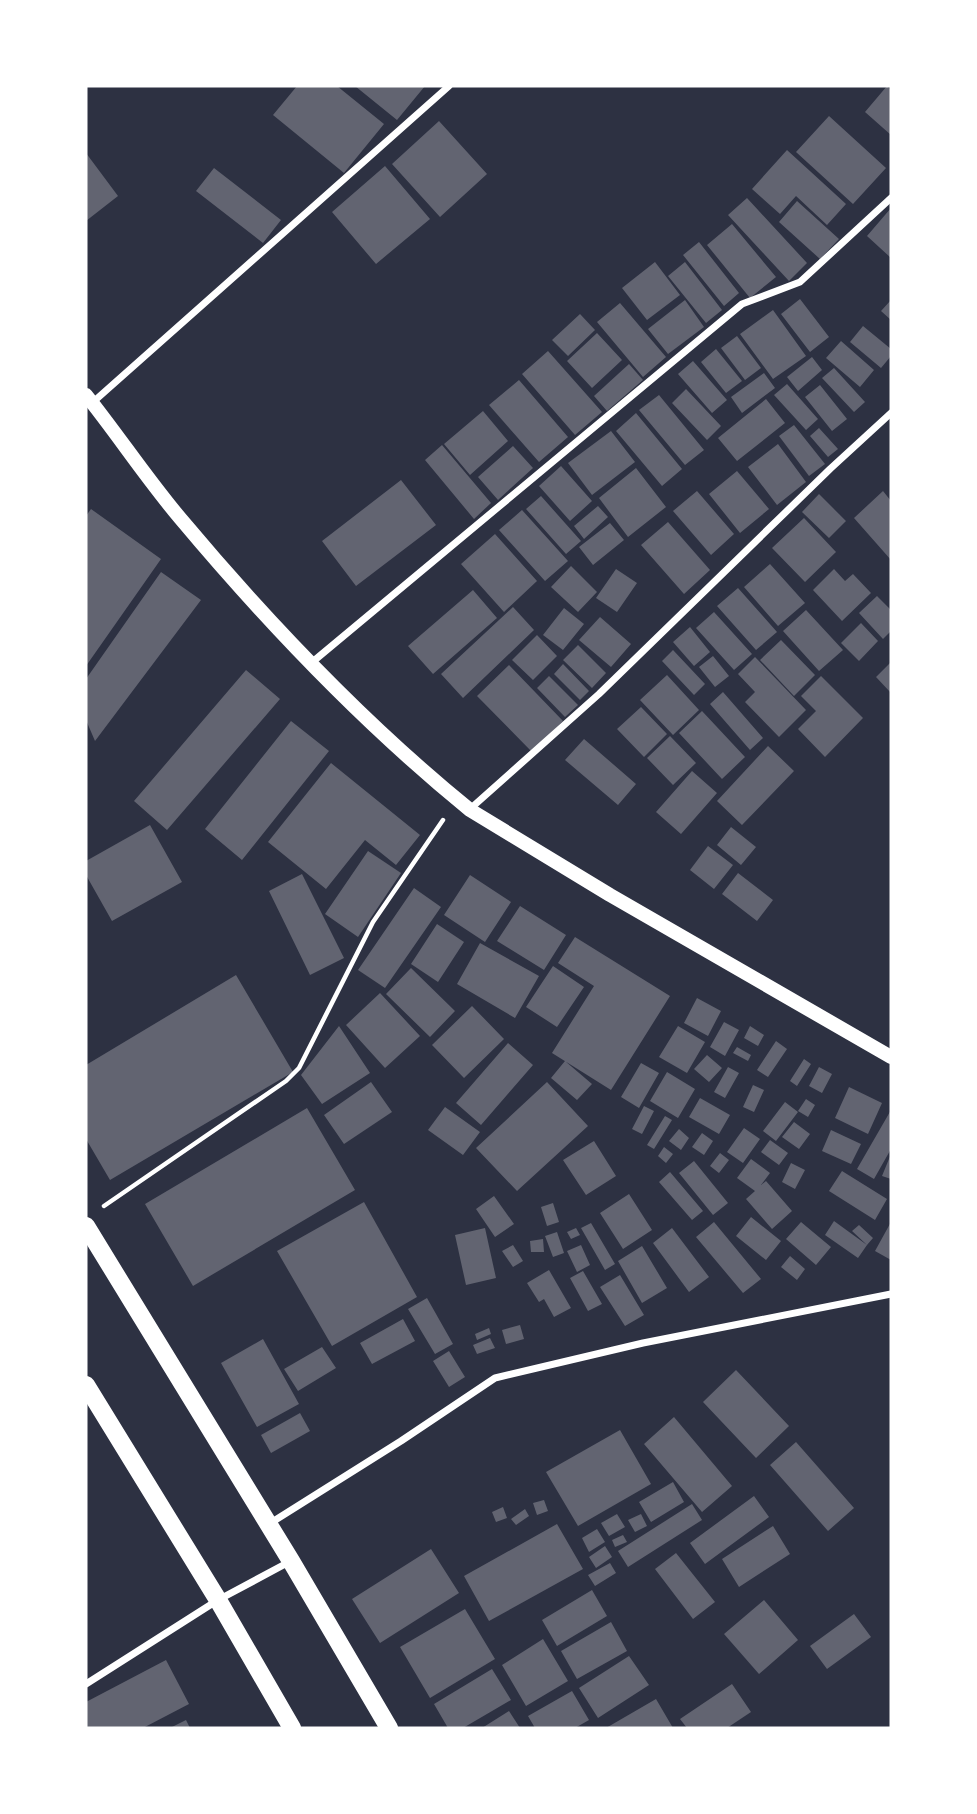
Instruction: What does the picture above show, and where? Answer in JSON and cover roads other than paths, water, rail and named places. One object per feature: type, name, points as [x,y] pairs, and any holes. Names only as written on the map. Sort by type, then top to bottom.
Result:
[{"type":"main road","points":[[89,399],[179,517],[310,664],[457,800],[610,895],[891,1057]]},
{"type":"main road","points":[[86,1226],[269,1524],[388,1728]]},
{"type":"main road","points":[[86,1385],[218,1600],[292,1728]]},
{"type":"street","points":[[89,399],[449,86]]},
{"type":"street","points":[[310,664],[742,303],[800,282],[891,198]]},
{"type":"street","points":[[470,810],[599,694],[891,413]]},
{"type":"street","points":[[269,1524],[495,1378],[643,1343],[891,1294]]},
{"type":"street","points":[[86,1684],[218,1600],[291,1561]]}]
